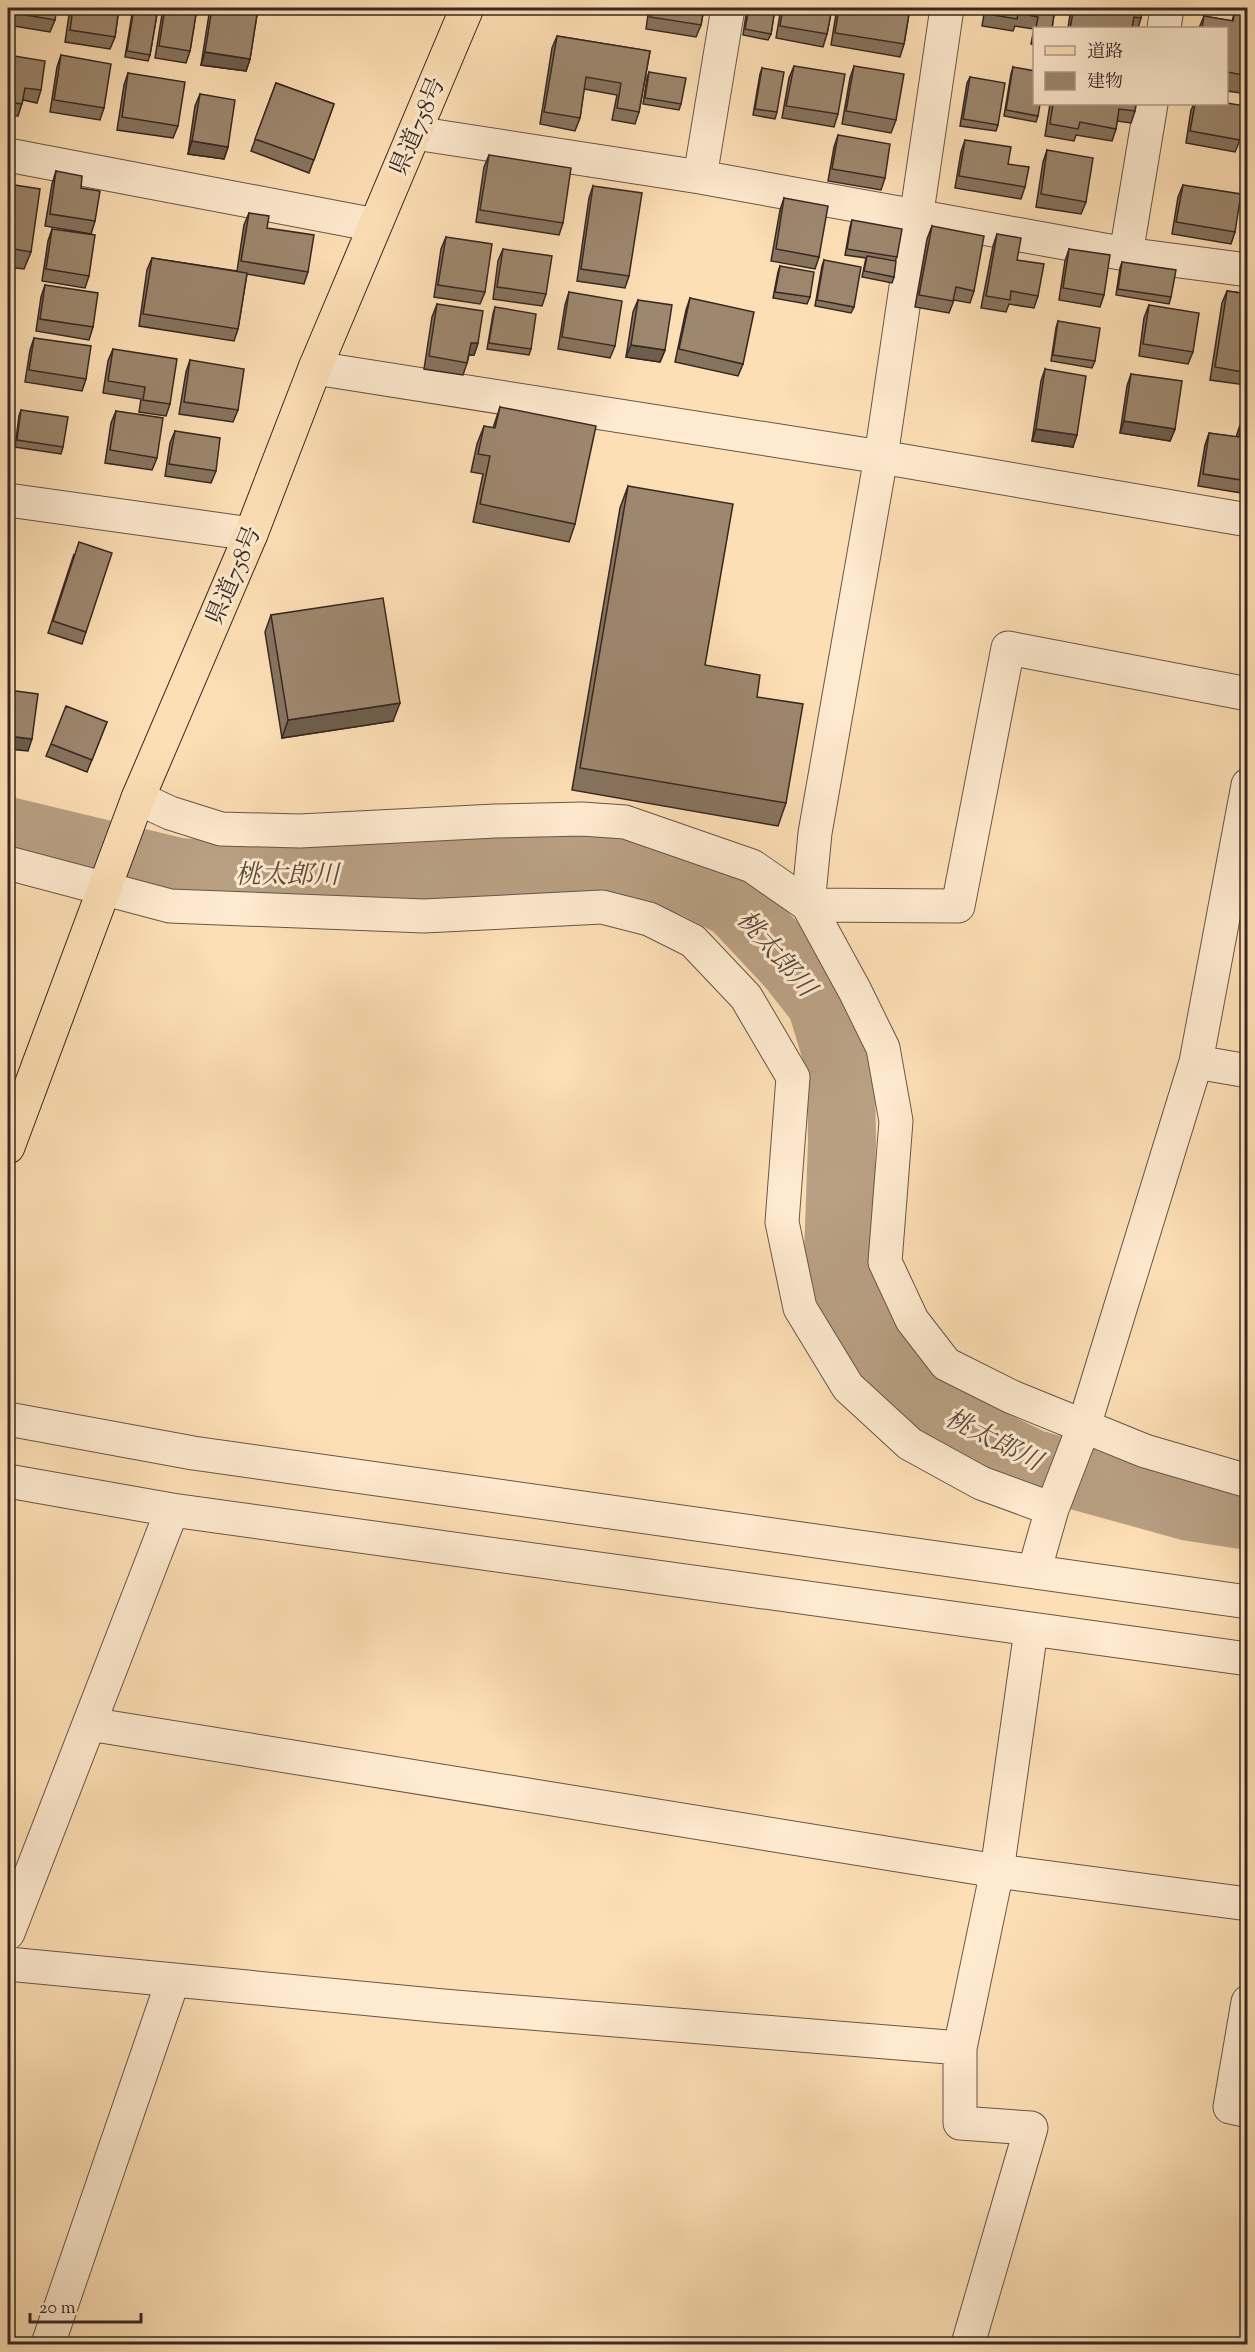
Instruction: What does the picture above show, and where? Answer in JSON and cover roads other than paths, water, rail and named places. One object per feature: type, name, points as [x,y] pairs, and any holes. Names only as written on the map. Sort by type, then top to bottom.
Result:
[{"type":"main road","name":"県道758号","points":[[8,1147],[138,798],[251,534],[315,368],[467,8]]},
{"type":"street","points":[[700,177],[728,8]]},
{"type":"street","points":[[808,905],[815,833],[881,458],[947,8]]},
{"type":"street","points":[[1164,27],[1167,8]]},
{"type":"street","points":[[1126,254],[1151,105]]},
{"type":"street","points":[[415,133],[700,177],[1126,254],[1248,270]]},
{"type":"street","points":[[8,155],[375,225]]},
{"type":"street","points":[[315,368],[881,458],[1248,520]]},
{"type":"street","points":[[8,500],[251,534]]},
{"type":"street","points":[[808,905],[958,906],[1008,648],[1248,694]]},
{"type":"street","points":[[1034,1572],[1052,1509],[1084,1426],[1196,1062],[1248,785]]},
{"type":"street","points":[[138,798],[170,813],[221,829],[300,831],[582,819],[625,822],[752,866],[808,905],[883,1048],[896,1121],[885,1262],[912,1320],[946,1364],[1012,1396],[1157,1455],[1248,1481]]},
{"type":"street","points":[[8,863],[103,891],[170,906],[424,916],[602,907],[649,919],[693,941],[746,997],[794,1077],[782,1222],[800,1308],[848,1387],[910,1444],[981,1483],[1052,1509]]},
{"type":"street","points":[[1196,1062],[1248,1071]]},
{"type":"street","points":[[8,1419],[193,1453],[1248,1602]]},
{"type":"street","points":[[8,1480],[172,1510],[1248,1659]]},
{"type":"street","points":[[8,1933],[172,1510]]},
{"type":"street","points":[[968,2344],[1030,2127],[960,2123],[960,2048],[997,1871],[1031,1630]]},
{"type":"street","points":[[89,1724],[997,1871],[1248,1904]]},
{"type":"street","points":[[8,1964],[455,2007],[960,2048]]},
{"type":"street","points":[[48,2344],[173,1980]]},
{"type":"street","points":[[1248,2002],[1230,2107],[1248,2111]]},
{"type":"waterway","name":"桃太郎川","points":[[8,831],[179,872],[270,878],[424,872],[588,858],[642,864],[697,885],[734,904],[792,966],[821,1003],[841,1069],[842,1142],[838,1254],[853,1317],[898,1379],[962,1429],[1031,1463],[1190,1507],[1248,1516]]}]
